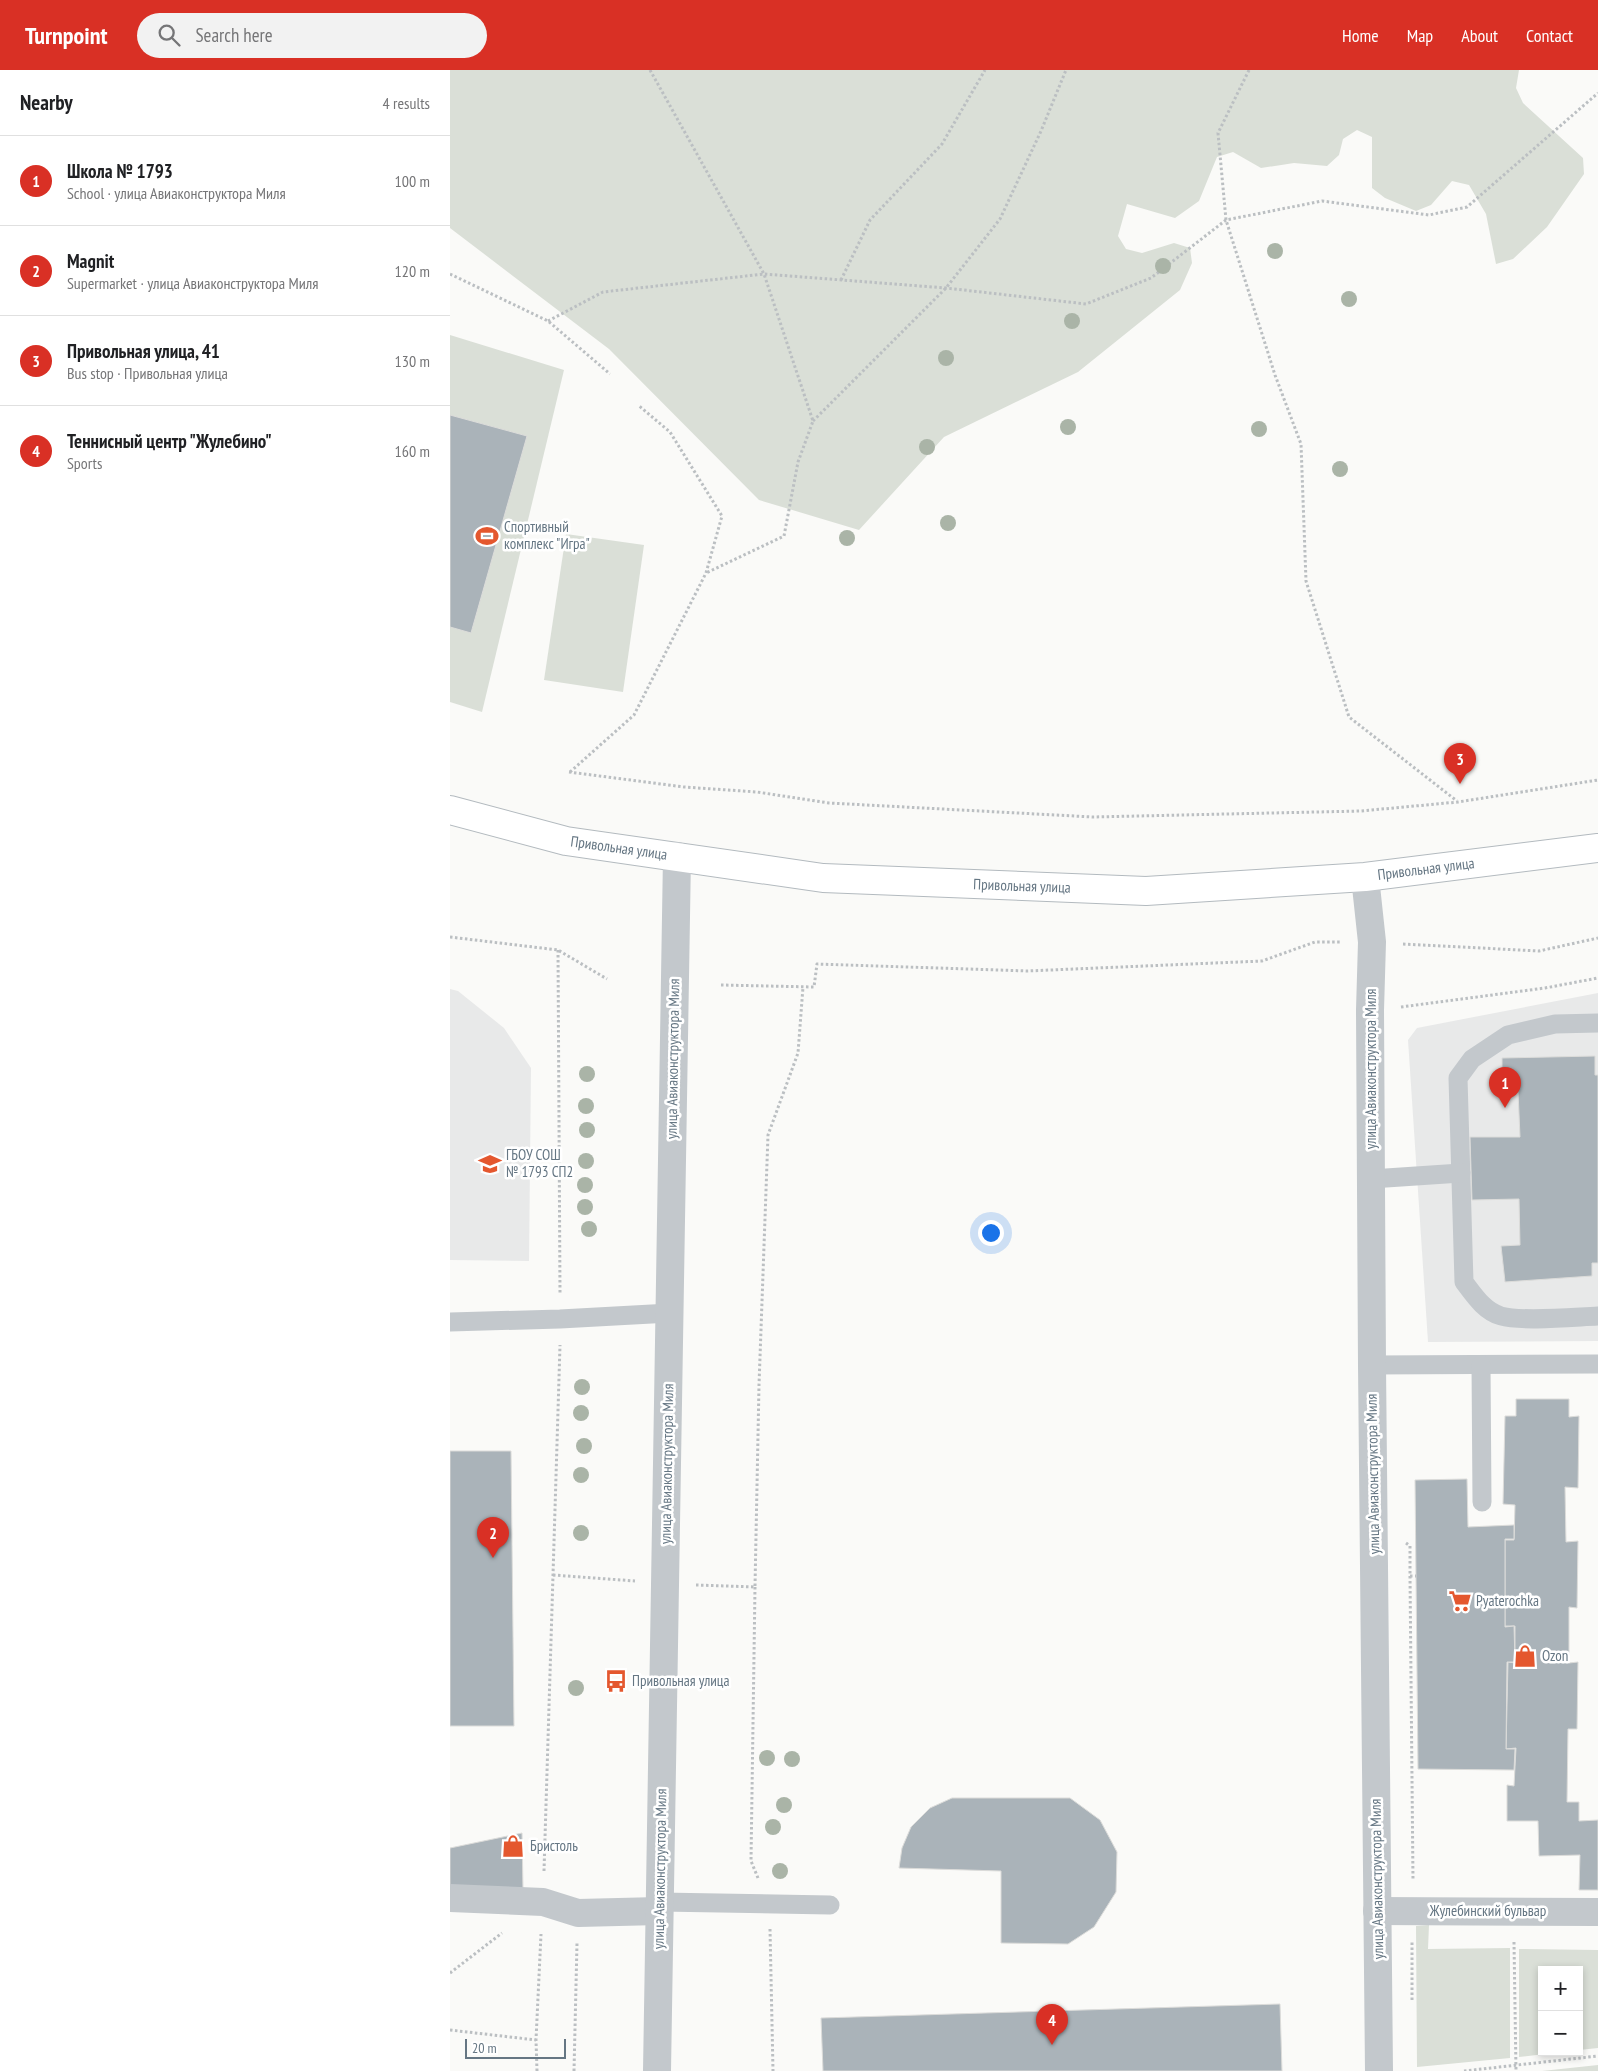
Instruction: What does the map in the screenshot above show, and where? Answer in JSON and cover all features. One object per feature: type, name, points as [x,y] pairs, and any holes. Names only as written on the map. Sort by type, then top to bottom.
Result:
[{"type":"main road","name":"Привольная улица","points":[[450,810],[566,841],[823,878],[1146,891],[1365,876],[1598,848]]},
{"type":"street","name":"улица Авиаконструктора Миля","points":[[657,2071],[676,856]]},
{"type":"street","name":"улица Авиаконструктора Миля","points":[[1365,876],[1372,942],[1370,1010],[1372,1365],[1379,2071]]},
{"type":"street","points":[[450,1898],[543,1902],[578,1913],[660,1906]]},
{"type":"street","name":"Жулебинский бульвар","points":[[1377,1911],[1598,1912]]},
{"type":"lane","points":[[1598,1023],[1555,1024],[1508,1035],[1472,1059],[1458,1078],[1464,1282],[1478,1302],[1500,1316],[1526,1318],[1598,1316]]},
{"type":"lane","points":[[1371,1179],[1461,1173]]},
{"type":"lane","points":[[450,1322],[670,1313]]},
{"type":"lane","points":[[1372,1365],[1598,1364]]},
{"type":"lane","points":[[1480,1365],[1482,1502]]},
{"type":"lane","points":[[660,1906],[769,1903],[830,1905]]},
{"type":"path","points":[[650,70],[764,274],[813,421]]},
{"type":"path","points":[[841,280],[870,220],[942,144],[985,70]]},
{"type":"path","points":[[706,573],[784,536],[798,462],[813,421],[946,288],[1000,219],[1041,131],[1066,70]]},
{"type":"path","points":[[1249,70],[1218,133],[1226,220],[1275,374],[1301,444],[1306,581],[1348,717],[1458,802]]},
{"type":"path","points":[[548,321],[603,292],[764,274],[946,288],[1086,304],[1151,278],[1226,220],[1322,201],[1429,215],[1467,207],[1598,93]]},
{"type":"path","points":[[450,274],[548,321],[610,374]]},
{"type":"path","points":[[638,405],[670,432],[722,516],[706,573],[634,715],[569,772],[684,787],[757,792],[829,803],[1093,816],[1361,811],[1458,802],[1598,780]]},
{"type":"path","points":[[450,937],[558,950],[606,978]]},
{"type":"path","points":[[1402,944],[1539,951],[1598,938]]},
{"type":"path","points":[[721,985],[814,987],[817,964],[1027,971],[1262,962],[1315,942],[1343,942]]},
{"type":"path","points":[[537,2071],[536,2040],[543,1902],[560,1319],[558,950]]},
{"type":"path","points":[[1370,1010],[1545,988],[1598,978]]},
{"type":"path","points":[[773,2071],[769,1903],[751,1862],[759,1385],[768,1135],[798,1053],[804,987]]},
{"type":"path","points":[[1403,1541],[1410,1546],[1412,2005]]},
{"type":"path","points":[[553,1575],[665,1584],[755,1587]]},
{"type":"path","points":[[1410,1576],[1416,1576]]},
{"type":"path","points":[[1514,1911],[1516,2071]]},
{"type":"path","points":[[574,2071],[578,1913]]},
{"type":"path","points":[[450,1973],[504,1932]]},
{"type":"path","points":[[450,2030],[536,2040]]},
{"type":"path","points":[[1464,2071],[1598,2056]]},
{"type":"shaded area","points":[[450,70],[1519,70],[1516,88],[1523,103],[1583,158],[1584,174],[1547,227],[1513,259],[1496,264],[1486,214],[1469,185],[1452,181],[1431,205],[1416,211],[1385,198],[1372,188],[1372,137],[1357,130],[1343,139],[1339,155],[1327,166],[1294,163],[1261,168],[1233,152],[1217,157],[1199,201],[1175,218],[1127,204],[1118,236],[1126,249],[1142,253],[1174,243],[1190,248],[1192,263],[1180,290],[1078,372],[944,437],[859,530],[759,500],[609,349],[450,228]]},
{"type":"shaded area","name":"Спортивный комплекс \"Игра\"","points":[[450,335],[564,370],[482,712],[450,702]]},
{"type":"shaded area","points":[[566,534],[644,545],[623,692],[544,680]]},
{"type":"shaded area","name":"ГБОУ СОШ № 1793 СП2","points":[[450,989],[458,991],[504,1028],[531,1068],[529,1261],[450,1260]]},
{"type":"shaded area","points":[[1598,993],[1598,1341],[1428,1342],[1408,1040],[1417,1028]]},
{"type":"shaded area","points":[[1429,1925],[1428,1949],[1510,1948],[1510,2058],[1417,2067],[1416,1926]]},
{"type":"shaded area","points":[[1519,1949],[1598,1950],[1598,2048],[1583,2050],[1583,1966],[1538,1966],[1538,2055],[1519,2057]]},
{"type":"shaded area","points":[[1598,2065],[1598,2071],[1542,2071]]},
{"type":"building","points":[[450,415],[527,436],[471,633],[450,627]]},
{"type":"building","points":[[1595,1056],[1595,1075],[1598,1075],[1598,1263],[1592,1263],[1592,1276],[1505,1282],[1501,1246],[1520,1245],[1519,1199],[1472,1200],[1470,1137],[1520,1137],[1518,1091],[1502,1092],[1502,1058]]},
{"type":"building","points":[[1516,1399],[1569,1399],[1569,1417],[1579,1416],[1578,1488],[1565,1487],[1566,1542],[1578,1541],[1577,1608],[1569,1607],[1569,1663],[1578,1662],[1577,1729],[1568,1729],[1567,1802],[1579,1802],[1579,1821],[1598,1820],[1598,1890],[1579,1890],[1580,1855],[1539,1856],[1538,1821],[1507,1821],[1507,1785],[1514,1786],[1516,1748],[1506,1749],[1508,1662],[1515,1663],[1515,1626],[1505,1626],[1505,1540],[1514,1540],[1515,1505],[1503,1504],[1505,1416],[1516,1416]]},
{"type":"building","points":[[450,1451],[511,1451],[514,1726],[450,1726]]},
{"type":"building","name":"Pyaterochka","points":[[1467,1479],[1468,1527],[1514,1525],[1514,1539],[1505,1539],[1505,1627],[1514,1626],[1515,1662],[1507,1662],[1506,1749],[1515,1749],[1514,1770],[1418,1769],[1415,1480]]},
{"type":"building","points":[[952,1798],[1070,1798],[1100,1820],[1117,1852],[1116,1892],[1094,1927],[1068,1944],[1001,1943],[1001,1871],[899,1868],[902,1848],[911,1827],[930,1808]]},
{"type":"building","points":[[522,1833],[523,1890],[450,1886],[450,1848]]},
{"type":"building","points":[[1280,2004],[1282,2071],[823,2071],[821,2018]]},
{"type":"place","name":"Спортивный комплекс \"Игра\"","points":[[487,536]]},
{"type":"place","name":"Привольная улица, 41","points":[[1460,784]]},
{"type":"place","name":"Школа № 1793","points":[[1505,1108]]},
{"type":"place","name":"ГБОУ СОШ № 1793 СП2","points":[[490,1164]]},
{"type":"place","name":"Magnit","points":[[493,1558]]},
{"type":"place","name":"Pyaterochka","points":[[1460,1601]]},
{"type":"place","name":"Ozon","points":[[1525,1656]]},
{"type":"place","name":"Привольная улица","points":[[616,1681]]},
{"type":"place","name":"Бристоль","points":[[513,1846]]},
{"type":"place","name":"Теннисный центр \"Жулебино\"","points":[[1052,2045]]}]
